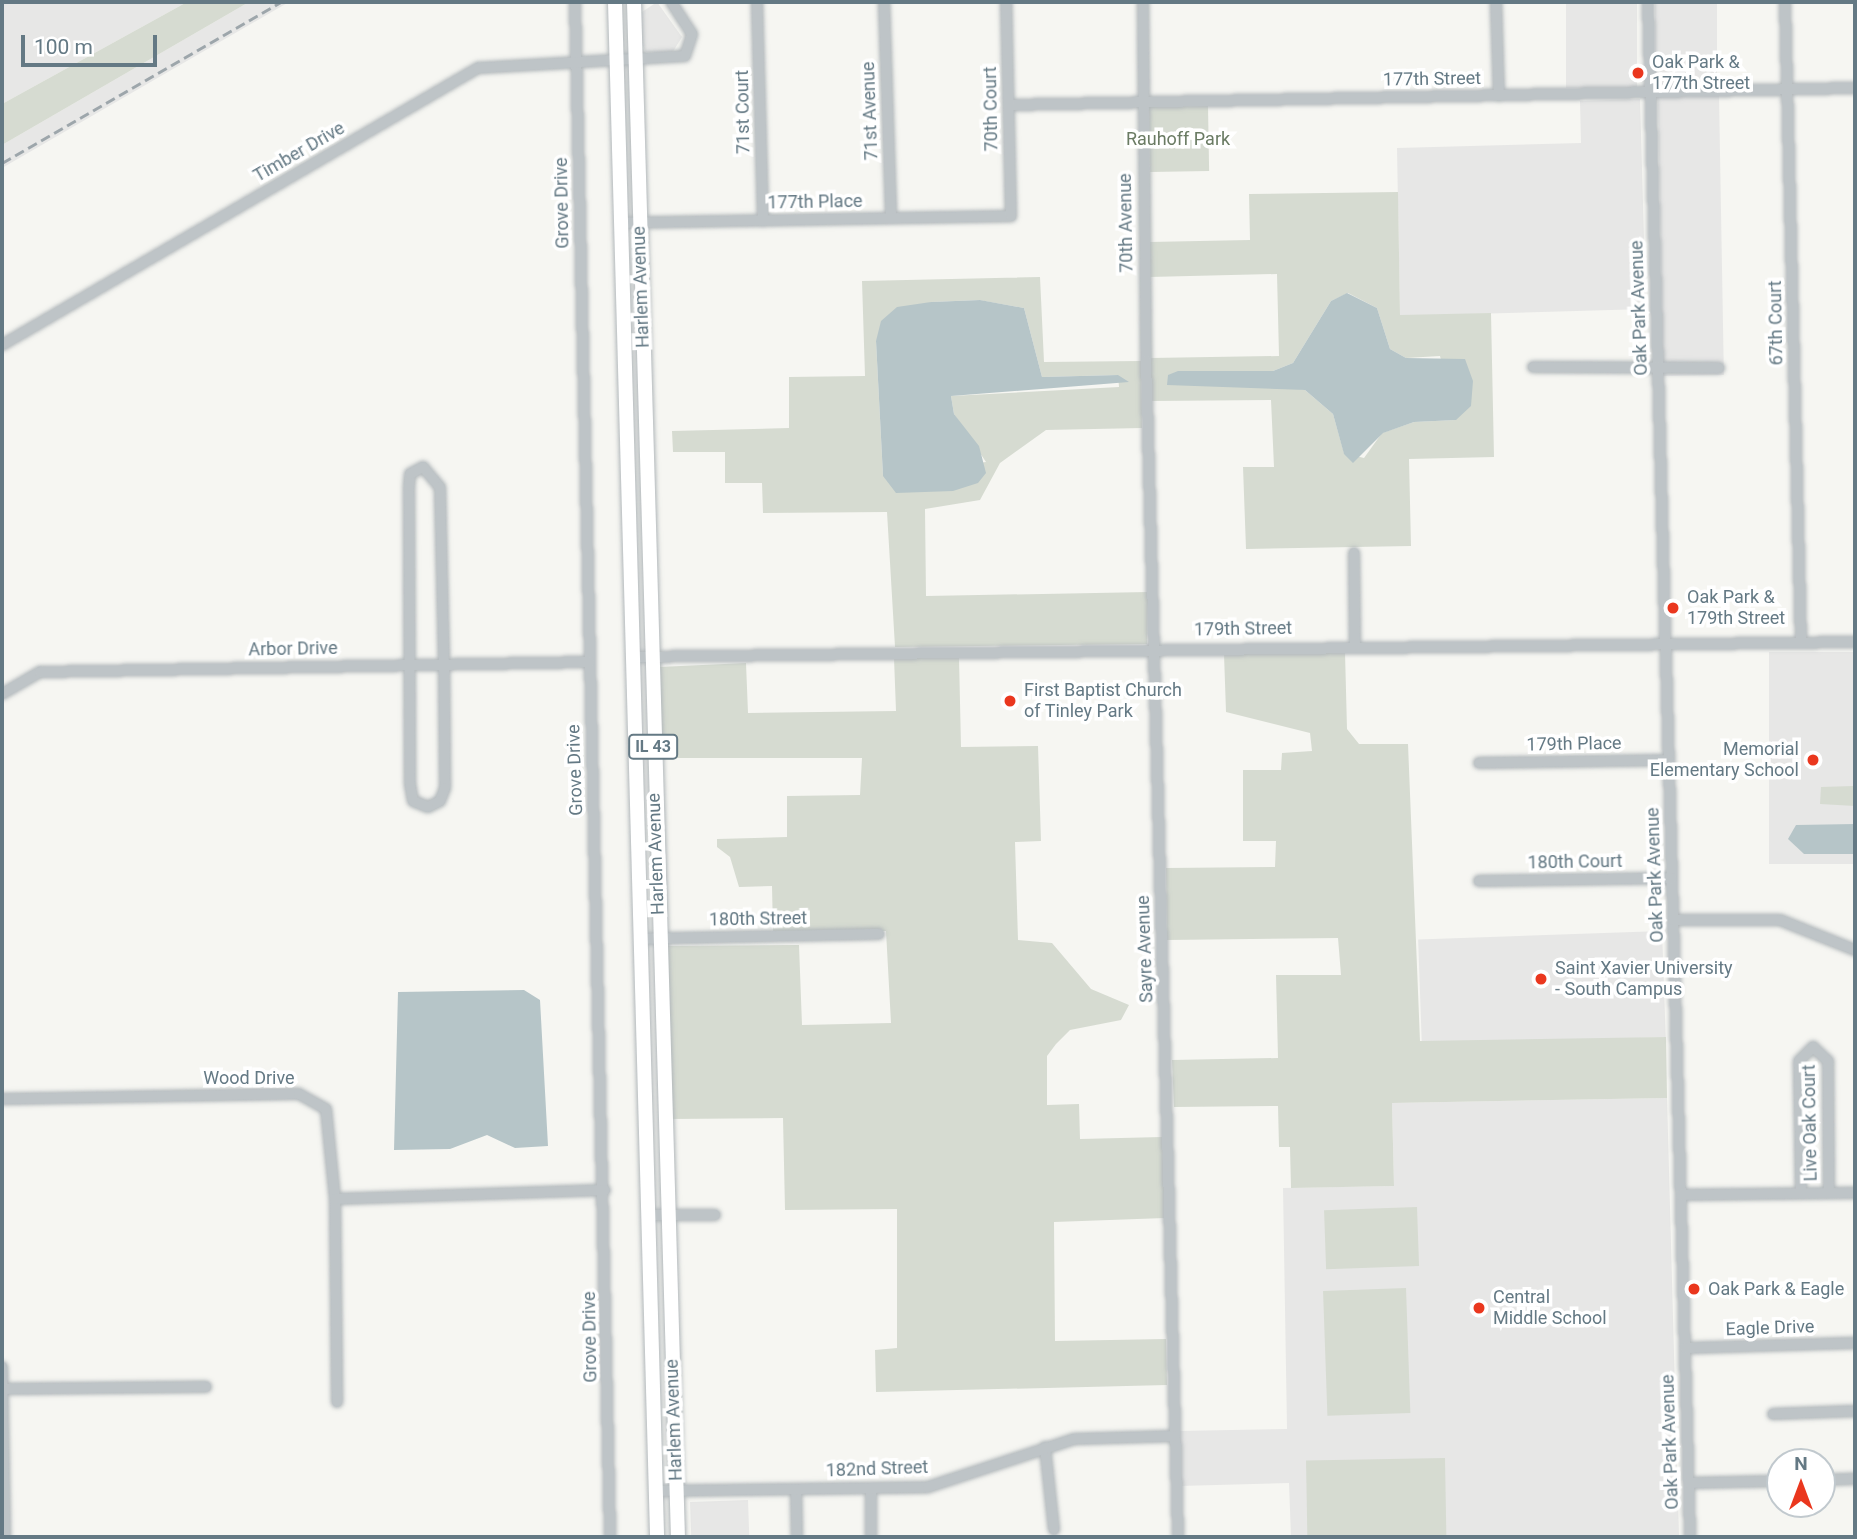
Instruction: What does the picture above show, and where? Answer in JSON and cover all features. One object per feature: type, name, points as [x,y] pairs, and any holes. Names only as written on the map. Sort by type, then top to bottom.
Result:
[{"type":"main road","name":"Harlem Avenue","points":[[615,2],[623,386],[657,1537]]},
{"type":"main road","name":"Harlem Avenue","points":[[634,2],[666,1215],[678,1537]]},
{"type":"main road","points":[[623,386],[644,386]]},
{"type":"street","name":"Grove Drive","points":[[575,2],[605,1190],[610,1537]]},
{"type":"street","name":"Timber Drive","points":[[2,345],[478,68],[576,60],[671,60],[689,51],[692,34],[671,2]]},
{"type":"street","name":"71st Court","points":[[757,2],[763,221]]},
{"type":"street","name":"71st Avenue","points":[[884,2],[891,218]]},
{"type":"street","name":"70th Court","points":[[1006,2],[1012,216]]},
{"type":"street","name":"70th Avenue","points":[[1143,2],[1146,103],[1146,360]]},
{"type":"street","points":[[1496,2],[1499,96]]},
{"type":"street","name":"Oak Park Avenue","points":[[1648,2],[1690,1537]]},
{"type":"street","name":"67th Court","points":[[1785,2],[1801,643]]},
{"type":"street","name":"177th Street","points":[[1009,105],[1855,89]]},
{"type":"street","name":"177th Place","points":[[619,223],[1012,216]]},
{"type":"street","name":"Sayre Avenue","points":[[1146,360],[1178,1537]]},
{"type":"street","points":[[1533,367],[1658,365],[1719,368]]},
{"type":"street","points":[[424,467],[440,487],[444,664],[445,788],[428,807],[413,802],[410,784],[409,486],[411,474],[424,467]]},
{"type":"street","points":[[1354,553],[1355,646]]},
{"type":"street","name":"179th Street","points":[[631,657],[1154,648],[1855,642]]},
{"type":"street","name":"Arbor Drive","points":[[2,694],[40,673],[590,662]]},
{"type":"street","name":"179th Place","points":[[1479,763],[1669,760]]},
{"type":"street","name":"180th Court","points":[[1479,881],[1672,878]]},
{"type":"street","points":[[1674,920],[1780,920],[1855,950]]},
{"type":"street","name":"180th Street","points":[[639,939],[879,934]]},
{"type":"street","name":"Live Oak Court","points":[[1801,1194],[1799,1061],[1813,1047],[1828,1061],[1829,1193]]},
{"type":"street","name":"Wood Drive","points":[[2,1099],[299,1094],[326,1109],[335,1199],[337,1402]]},
{"type":"street","points":[[335,1199],[605,1190]]},
{"type":"street","points":[[1681,1195],[1855,1193]]},
{"type":"street","points":[[649,1215],[715,1214]]},
{"type":"street","name":"Eagle Drive","points":[[1685,1348],[1855,1343]]},
{"type":"street","points":[[2,1367],[5,1537]]},
{"type":"street","points":[[3,1389],[206,1387]]},
{"type":"street","points":[[1773,1414],[1855,1411]]},
{"type":"street","name":"182nd Street","points":[[656,1492],[871,1488],[959,1480],[1045,1447],[1074,1439],[1175,1436]]},
{"type":"street","points":[[1045,1447],[1055,1530]]},
{"type":"street","points":[[1836,1480],[1855,1479]]},
{"type":"street","points":[[1689,1483],[1766,1481]]},
{"type":"street","points":[[871,1488],[871,1537]]},
{"type":"street","points":[[796,1489],[797,1537]]},
{"type":"shaded area","points":[[2,2],[187,2],[2,104]]},
{"type":"shaded area","points":[[249,2],[289,2],[2,168],[2,145]]},
{"type":"shaded area","points":[[657,2],[682,37],[672,53],[646,52],[641,43],[639,14]]},
{"type":"shaded area","points":[[1566,2],[1637,2],[1637,88],[1566,88]]},
{"type":"shaded area","points":[[1655,2],[1717,2],[1717,85],[1655,85]]},
{"type":"shaded area","points":[[1719,96],[1724,375],[1663,376],[1658,97]]},
{"type":"shaded area","points":[[1640,99],[1646,309],[1400,316],[1397,148],[1581,143],[1580,101]]},
{"type":"shaded area","points":[[1347,293],[1377,308],[1390,349],[1406,358],[1465,359],[1473,381],[1471,406],[1456,420],[1414,422],[1383,433],[1353,463],[1344,454],[1333,414],[1305,390],[1167,385],[1168,375],[1178,371],[1273,371],[1293,363],[1331,301]]},
{"type":"shaded area","points":[[980,300],[1024,308],[1042,377],[1118,375],[1129,382],[951,396],[954,414],[979,446],[986,473],[978,483],[953,491],[896,493],[883,476],[876,341],[881,321],[897,307],[931,302]]},
{"type":"shaded area","name":"Memorial Elementary School","points":[[1769,652],[1855,652],[1855,864],[1769,864]]},
{"type":"shaded area","points":[[1855,824],[1855,854],[1804,854],[1788,839],[1796,825]]},
{"type":"shaded area","name":"Saint Xavier University - South Campus","points":[[1662,931],[1666,1037],[1422,1045],[1418,940]]},
{"type":"shaded area","points":[[524,990],[540,1000],[548,1146],[515,1148],[487,1135],[450,1149],[394,1150],[398,992]]},
{"type":"shaded area","name":"Central Middle School","points":[[1667,1098],[1679,1537],[1291,1537],[1289,1483],[1179,1486],[1178,1431],[1287,1429],[1283,1188],[1394,1186],[1392,1103]]},
{"type":"shaded area","points":[[748,1500],[749,1537],[691,1537],[690,1502]]},
{"type":"green space","points":[[187,2],[249,2],[2,145],[2,104]]},
{"type":"green space","name":"Rauhoff Park","points":[[1208,106],[1209,171],[1150,172],[1149,107]]},
{"type":"green space","points":[[1398,192],[1400,315],[1491,313],[1494,457],[1409,459],[1411,546],[1246,549],[1243,467],[1274,467],[1271,400],[1151,401],[1150,358],[1279,356],[1277,274],[1149,277],[1149,242],[1250,240],[1249,194]],"holes":[[[1348,293],[1377,308],[1390,349],[1406,358],[1440,356],[1456,420],[1414,422],[1382,433],[1364,458],[1344,453],[1333,414],[1305,390],[1178,371],[1273,371],[1293,363],[1331,301]]]},
{"type":"green space","points":[[1040,277],[1044,362],[1141,361],[1142,428],[1046,430],[1000,463],[980,500],[925,509],[926,596],[1148,592],[1147,644],[895,647],[887,512],[763,513],[762,483],[725,483],[725,452],[673,452],[672,431],[789,428],[789,377],[865,376],[862,281]],"holes":[[[979,300],[1024,308],[1042,377],[1118,375],[1119,387],[951,396],[954,414],[986,462],[883,476],[876,341],[931,302]]]},
{"type":"green space","points":[[1345,652],[1347,729],[1359,744],[1408,744],[1420,1041],[1666,1037],[1667,1098],[1392,1103],[1394,1186],[1291,1188],[1290,1147],[1279,1147],[1278,1106],[1174,1107],[1172,1060],[1278,1058],[1276,975],[1341,975],[1338,938],[1167,940],[1166,868],[1275,867],[1276,841],[1243,841],[1243,770],[1281,770],[1282,753],[1312,751],[1310,733],[1226,712],[1224,654]]},
{"type":"green space","points":[[959,657],[961,747],[1038,746],[1041,841],[1015,842],[1018,940],[1052,943],[1091,989],[1129,1005],[1121,1020],[1070,1030],[1056,1044],[1047,1056],[1047,1105],[1079,1104],[1080,1139],[1162,1137],[1165,1218],[1054,1222],[1055,1341],[1166,1339],[1167,1385],[876,1392],[875,1350],[897,1348],[897,1209],[785,1210],[783,1118],[669,1119],[664,946],[799,945],[802,1025],[891,1023],[886,931],[773,932],[772,886],[739,887],[730,857],[717,847],[717,839],[787,837],[787,796],[860,795],[862,758],[660,758],[659,667],[746,663],[748,713],[896,711],[894,658]]},
{"type":"green space","points":[[1853,786],[1855,806],[1820,804],[1821,787]]},
{"type":"green space","points":[[1417,1207],[1419,1266],[1326,1269],[1324,1210]]},
{"type":"green space","points":[[1406,1288],[1410,1413],[1327,1416],[1323,1291]]},
{"type":"green space","points":[[1445,1458],[1446,1537],[1307,1537],[1306,1460]]},
{"type":"railway","points":[[2,163],[281,2]]},
{"type":"place","name":"Oak Park & 177th Street","points":[[1638,73]]},
{"type":"place","name":"Oak Park & 179th Street","points":[[1673,608]]},
{"type":"place","name":"First Baptist Church of Tinley Park","points":[[1010,701]]},
{"type":"place","name":"Memorial Elementary School","points":[[1813,760]]},
{"type":"place","name":"Saint Xavier University - South Campus","points":[[1541,979]]},
{"type":"place","name":"Oak Park & Eagle","points":[[1694,1289]]},
{"type":"place","name":"Central Middle School","points":[[1479,1308]]}]
